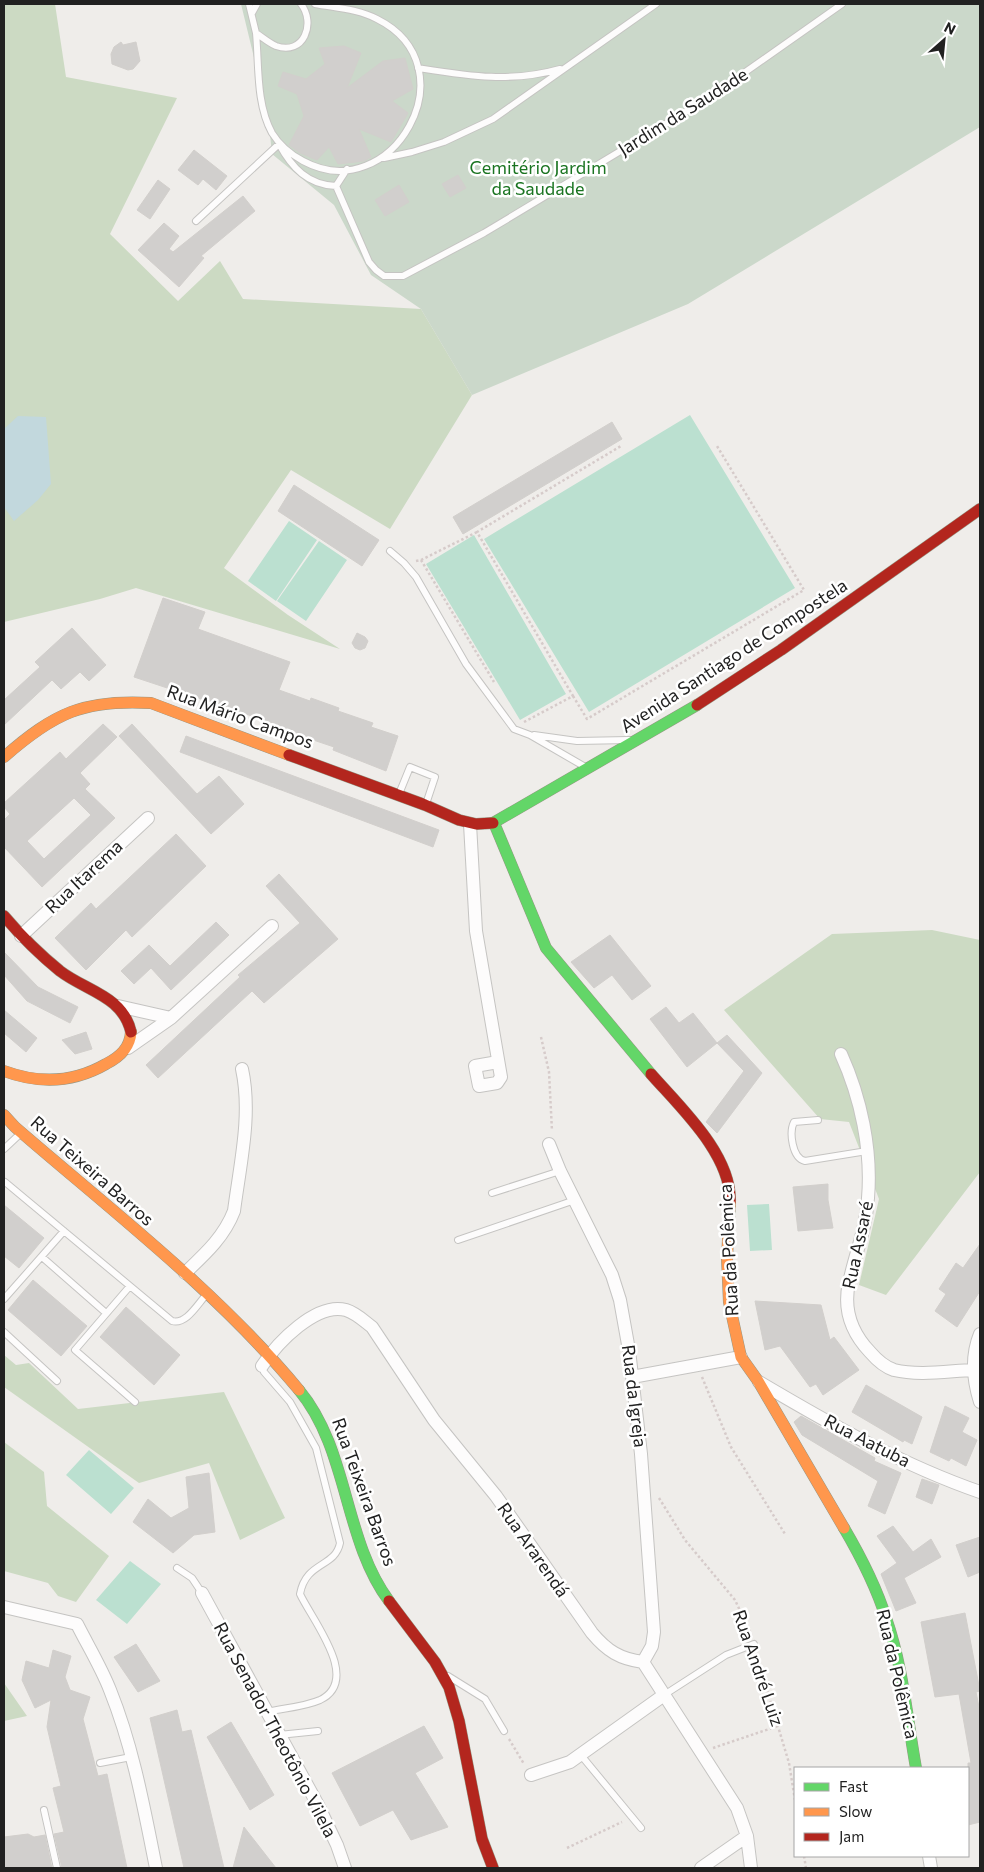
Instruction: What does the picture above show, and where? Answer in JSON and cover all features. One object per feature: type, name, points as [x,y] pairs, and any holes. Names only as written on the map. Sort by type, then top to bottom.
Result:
[{"type":"street","name":"Avenida Santiago de Compostela","points":[[470,824],[483,826],[494,823],[641,740],[784,648],[980,509]]},
{"type":"street","name":"Rua Mário Campos","points":[[4,757],[44,723],[70,710],[97,704],[127,701],[151,703],[399,795],[470,824]]},
{"type":"street","name":"Rua Itarema","points":[[21,936],[148,818]]},
{"type":"street","name":"Rua da Polêmica","points":[[494,823],[546,948],[704,1136],[726,1174],[730,1191],[729,1302],[741,1357],[758,1382],[872,1579],[887,1619],[898,1664],[916,1767]]},
{"type":"street","points":[[470,824],[476,930],[498,1062]]},
{"type":"street","points":[[4,916],[21,936],[68,977],[118,1006],[171,1018]]},
{"type":"street","points":[[4,1072],[40,1080],[64,1079],[95,1070],[110,1063],[171,1018],[272,926]]},
{"type":"street","points":[[118,1006],[130,1026],[131,1036],[128,1048]]},
{"type":"street","name":"Rua Assaré","points":[[842,1054],[854,1082],[867,1151],[869,1197],[865,1228],[849,1282],[846,1303],[850,1323],[861,1343],[877,1360],[892,1370],[927,1373],[974,1370]]},
{"type":"street","points":[[186,1273],[217,1242],[228,1226],[234,1211],[247,1112],[247,1093],[242,1069]]},
{"type":"street","name":"Rua Teixeira Barros","points":[[4,1115],[22,1133],[186,1273],[270,1355],[308,1400],[329,1441],[361,1546],[387,1598],[442,1672],[454,1701],[481,1832],[493,1868]]},
{"type":"street","name":"Rua da Igreja","points":[[549,1144],[560,1171],[612,1275],[620,1300],[632,1377],[643,1474],[654,1632],[652,1646],[643,1662]]},
{"type":"street","name":"Rua Ararendá","points":[[262,1366],[270,1355],[298,1328],[318,1313],[332,1309],[346,1310],[358,1316],[372,1328],[424,1406],[496,1496],[592,1633],[604,1647],[615,1655],[643,1662]]},
{"type":"street","points":[[980,1334],[974,1370],[980,1402]]},
{"type":"street","points":[[632,1377],[741,1357]]},
{"type":"street","name":"Rua Aatuba","points":[[758,1382],[842,1430],[902,1461],[980,1492]]},
{"type":"street","name":"Rua Senador Theotônio Vilela","points":[[202,1593],[318,1805],[337,1844],[345,1868]]},
{"type":"street","points":[[4,1607],[77,1624],[109,1688],[122,1724],[156,1868]]},
{"type":"street","points":[[643,1662],[737,1808],[747,1836],[751,1868]]},
{"type":"street","points":[[531,1775],[570,1762],[664,1695]]},
{"type":"street","points":[[701,1868],[747,1836]]},
{"type":"lane","points":[[249,4],[256,33],[261,99],[271,132],[289,161],[312,182],[336,186],[347,169]]},
{"type":"lane","points":[[252,13],[257,4]]},
{"type":"lane","points":[[256,33],[277,46],[287,47],[297,44],[304,39],[309,23],[308,16],[301,4]]},
{"type":"lane","points":[[315,4],[362,12],[379,20],[404,41],[413,53],[422,84],[420,100],[414,117],[398,143],[382,158]]},
{"type":"lane","points":[[279,144],[310,164],[323,168],[347,169],[382,158],[412,152],[471,130],[493,119],[656,4]]},
{"type":"lane","name":"Jardim da Saudade","points":[[336,186],[369,262],[384,276],[403,276],[484,233],[708,99],[842,4]]},
{"type":"lane","points":[[418,68],[479,77],[510,78],[534,76],[564,68]]},
{"type":"lane","points":[[196,221],[279,144]]},
{"type":"lane","points":[[390,551],[404,563],[431,600],[466,664],[514,729],[530,735],[588,769]]},
{"type":"lane","points":[[530,735],[577,741],[641,740]]},
{"type":"lane","points":[[399,795],[410,767],[435,777],[425,805]]},
{"type":"lane","points":[[818,1120],[798,1120],[794,1122],[792,1127],[796,1156],[799,1160],[805,1161],[867,1151]]},
{"type":"lane","points":[[4,1149],[22,1133]]},
{"type":"lane","points":[[492,1192],[560,1171]]},
{"type":"lane","points":[[5,1182],[172,1321],[184,1320],[207,1294]]},
{"type":"lane","points":[[458,1240],[575,1200]]},
{"type":"lane","points":[[4,1299],[64,1231]]},
{"type":"lane","points":[[42,1257],[106,1313]]},
{"type":"lane","points":[[130,1286],[75,1350],[135,1402]]},
{"type":"lane","points":[[4,1332],[58,1381]]},
{"type":"lane","points":[[262,1366],[264,1372],[290,1402],[316,1448],[340,1543],[339,1551],[332,1558],[306,1576],[300,1594],[336,1664],[336,1678],[332,1690],[321,1699],[266,1712]]},
{"type":"lane","points":[[177,1568],[192,1578],[202,1593]]},
{"type":"lane","points":[[664,1695],[726,1655],[754,1644]]},
{"type":"lane","points":[[442,1672],[486,1699],[504,1731]]},
{"type":"lane","points":[[278,1735],[318,1731]]},
{"type":"lane","points":[[580,1754],[641,1828]]},
{"type":"lane","points":[[100,1763],[131,1757]]},
{"type":"lane","points":[[44,1810],[57,1868]]},
{"type":"path","points":[[404,563],[422,560],[477,532],[621,446]]},
{"type":"path","points":[[477,532],[588,719],[804,590],[717,446]]},
{"type":"path","points":[[422,560],[495,684]]},
{"type":"path","points":[[520,725],[573,696]]},
{"type":"path","points":[[541,1037],[549,1072],[553,1125],[549,1144]]},
{"type":"path","points":[[696,1365],[731,1448],[785,1534]]},
{"type":"path","name":"Rua André Luiz","points":[[643,1474],[685,1540],[735,1600],[754,1644],[789,1763],[794,1794]]},
{"type":"path","points":[[702,1752],[778,1726]]},
{"type":"path","points":[[504,1731],[531,1775]]},
{"type":"path","points":[[567,1848],[632,1817]]},
{"type":"green space","points":[[4,4],[55,4],[66,77],[177,98],[110,234],[178,301],[220,261],[243,299],[421,309],[472,395],[390,529],[291,470],[224,568],[288,615],[340,649],[136,588],[100,599],[4,622]]},
{"type":"green space","name":"Cemitério Jardim da Saudade","points":[[241,4],[980,4],[980,127],[688,304],[472,395],[421,309],[371,275],[334,205],[272,154],[268,115]]},
{"type":"green space","points":[[690,415],[795,588],[589,712],[484,539]]},
{"type":"green space","points":[[289,521],[317,540],[276,601],[248,581]]},
{"type":"green space","points":[[474,535],[566,694],[520,720],[426,564]]},
{"type":"green space","points":[[319,541],[347,560],[306,621],[277,601]]},
{"type":"green space","points":[[932,930],[980,940],[980,1172],[886,1295],[859,1285],[879,1199],[849,1122],[820,1119],[724,1010],[832,934]]},
{"type":"green space","points":[[769,1204],[772,1250],[750,1251],[747,1205]]},
{"type":"green space","points":[[4,1355],[16,1365],[29,1363],[78,1409],[224,1392],[285,1518],[240,1540],[209,1463],[139,1483],[4,1387]]},
{"type":"green space","points":[[4,1442],[44,1472],[47,1506],[109,1556],[76,1602],[58,1596],[48,1583],[4,1571]]},
{"type":"green space","points":[[89,1450],[134,1488],[111,1514],[66,1475]]},
{"type":"green space","points":[[130,1561],[161,1584],[127,1624],[96,1600]]},
{"type":"green space","points":[[4,1683],[27,1716],[4,1721]]},
{"type":"water","points":[[18,416],[46,417],[51,484],[38,500],[14,521],[4,507],[4,429]]},
{"type":"building","points":[[121,42],[123,45],[136,42],[140,61],[133,69],[128,70],[112,64],[111,54],[114,47]]},
{"type":"building","points":[[344,46],[361,53],[347,88],[383,61],[405,58],[413,89],[392,101],[408,113],[391,142],[359,129],[371,157],[364,161],[338,164],[329,147],[317,160],[300,153],[289,145],[304,116],[297,94],[278,86],[283,72],[306,79],[325,64],[319,48]]},
{"type":"building","points":[[194,150],[227,176],[216,190],[203,179],[198,185],[178,170]]},
{"type":"building","points":[[458,175],[466,188],[450,197],[442,184]]},
{"type":"building","points":[[158,180],[170,189],[150,219],[137,210]]},
{"type":"building","points":[[399,185],[409,202],[385,216],[375,200]]},
{"type":"building","points":[[243,196],[255,211],[201,256],[204,258],[179,287],[138,250],[164,223],[179,236],[169,249],[173,252]]},
{"type":"building","points":[[612,422],[622,439],[463,534],[453,517]]},
{"type":"building","points":[[294,485],[379,540],[362,566],[278,511]]},
{"type":"building","points":[[163,598],[205,612],[198,629],[290,662],[279,690],[310,701],[311,698],[339,708],[338,711],[373,723],[371,727],[398,736],[386,771],[333,750],[334,747],[275,727],[276,724],[134,677]]},
{"type":"building","points":[[72,628],[106,665],[89,681],[80,672],[61,689],[52,680],[4,725],[4,700],[40,667],[35,662]]},
{"type":"building","points":[[357,633],[368,641],[365,648],[360,650],[355,648],[352,643]]},
{"type":"building","points":[[103,724],[117,737],[80,773],[90,784],[85,789],[115,818],[42,887],[4,847],[4,820],[10,814],[4,807],[4,803],[60,752],[66,759]],"holes":[[[74,798],[91,815],[44,859],[27,841]]]},
{"type":"building","points":[[132,724],[197,794],[219,776],[244,804],[211,834],[119,736]]},
{"type":"building","points":[[186,736],[439,830],[433,847],[180,752]]},
{"type":"building","points":[[176,834],[206,866],[132,937],[126,930],[86,970],[55,938],[91,903],[96,909]]},
{"type":"building","points":[[279,874],[338,939],[264,1003],[252,991],[158,1078],[146,1065],[240,977],[238,975],[300,923],[266,886]]},
{"type":"building","points":[[216,922],[229,935],[171,990],[151,968],[134,984],[121,971],[149,945],[170,966]]},
{"type":"building","points":[[610,935],[651,986],[632,1000],[612,975],[594,988],[571,962]]},
{"type":"building","points":[[4,952],[38,987],[78,1007],[70,1023],[27,1001],[4,975]]},
{"type":"building","points":[[666,1007],[679,1023],[693,1013],[717,1043],[687,1067],[650,1019]]},
{"type":"building","points":[[4,1010],[37,1038],[26,1052],[4,1033]]},
{"type":"building","points":[[86,1032],[92,1049],[75,1054],[62,1040]]},
{"type":"building","points":[[727,1035],[762,1073],[717,1133],[706,1122],[744,1071],[717,1043]]},
{"type":"building","points":[[828,1184],[828,1200],[833,1228],[798,1231],[793,1187]]},
{"type":"building","points":[[4,1205],[44,1238],[19,1268],[4,1256]]},
{"type":"building","points":[[980,1244],[980,1291],[957,1327],[935,1311],[946,1294],[939,1289],[956,1263],[963,1268]]},
{"type":"building","points":[[33,1280],[87,1326],[61,1356],[8,1310]]},
{"type":"building","points":[[755,1301],[821,1305],[830,1340],[834,1337],[859,1370],[823,1395],[816,1384],[810,1387],[780,1346],[765,1350]]},
{"type":"building","points":[[126,1307],[180,1355],[154,1385],[100,1337]]},
{"type":"building","points":[[866,1385],[922,1417],[912,1444],[904,1440],[903,1442],[852,1412]]},
{"type":"building","points":[[945,1406],[969,1418],[962,1432],[977,1440],[966,1466],[951,1458],[949,1461],[930,1452]]},
{"type":"building","points":[[801,1416],[875,1458],[874,1461],[901,1473],[885,1514],[868,1506],[878,1481],[802,1435],[794,1422]]},
{"type":"building","points":[[209,1473],[215,1532],[194,1535],[173,1553],[133,1522],[148,1499],[171,1518],[189,1508],[186,1477]]},
{"type":"building","points":[[922,1479],[939,1485],[932,1504],[916,1497]]},
{"type":"building","points":[[893,1526],[913,1552],[931,1539],[941,1557],[904,1578],[916,1603],[896,1611],[881,1574],[897,1563],[877,1536]]},
{"type":"building","points":[[980,1537],[980,1572],[968,1577],[956,1545]]},
{"type":"building","points":[[965,1613],[980,1691],[976,1692],[980,1712],[980,1822],[969,1825],[968,1763],[971,1763],[959,1694],[935,1697],[921,1622]]},
{"type":"building","points":[[136,1644],[160,1681],[138,1692],[114,1657]]},
{"type":"building","points":[[53,1650],[71,1656],[65,1677],[70,1690],[90,1697],[83,1719],[98,1776],[107,1774],[127,1868],[62,1868],[54,1834],[64,1832],[53,1788],[61,1786],[47,1727],[51,1700],[35,1708],[22,1680],[26,1661],[49,1668]]},
{"type":"building","points":[[177,1710],[182,1732],[191,1730],[224,1868],[184,1868],[150,1718]]},
{"type":"building","points":[[231,1722],[274,1795],[250,1810],[207,1737]]},
{"type":"building","points":[[424,1726],[443,1758],[415,1773],[448,1827],[411,1840],[393,1810],[360,1826],[332,1773]]},
{"type":"building","points":[[244,1827],[276,1868],[233,1868]]},
{"type":"building","points":[[28,1834],[34,1837],[45,1835],[52,1868],[4,1868],[4,1837]]},
{"type":"traffic: fast","points":[[493,823],[697,705]]},
{"type":"traffic: fast","points":[[494,823],[546,948],[651,1074]]},
{"type":"traffic: fast","points":[[299,1390],[315,1414],[328,1440],[363,1550],[374,1577],[389,1601]]},
{"type":"traffic: fast","points":[[844,1528],[873,1583],[892,1636],[901,1673],[916,1767]]},
{"type":"traffic: slow","points":[[4,757],[39,729],[71,712],[88,707],[127,702],[151,703],[289,755]]},
{"type":"traffic: slow","points":[[4,1071],[43,1080],[56,1080],[81,1075],[106,1064],[120,1055],[129,1043],[131,1032]]},
{"type":"traffic: slow","points":[[4,1115],[15,1127],[199,1285],[234,1319],[299,1390]]},
{"type":"traffic: slow","points":[[730,1202],[727,1258],[729,1302],[741,1357],[758,1381],[844,1528]]},
{"type":"traffic: jam","points":[[697,705],[781,650],[980,509]]},
{"type":"traffic: jam","points":[[289,755],[425,805],[459,820],[476,824],[493,823]]},
{"type":"traffic: jam","points":[[4,916],[30,945],[60,971],[112,1002],[127,1020],[131,1032]]},
{"type":"traffic: jam","points":[[651,1074],[689,1117],[714,1150],[723,1167],[728,1184],[730,1202]]},
{"type":"traffic: jam","points":[[389,1601],[435,1662],[449,1687],[459,1721],[482,1839],[493,1868]]}]
